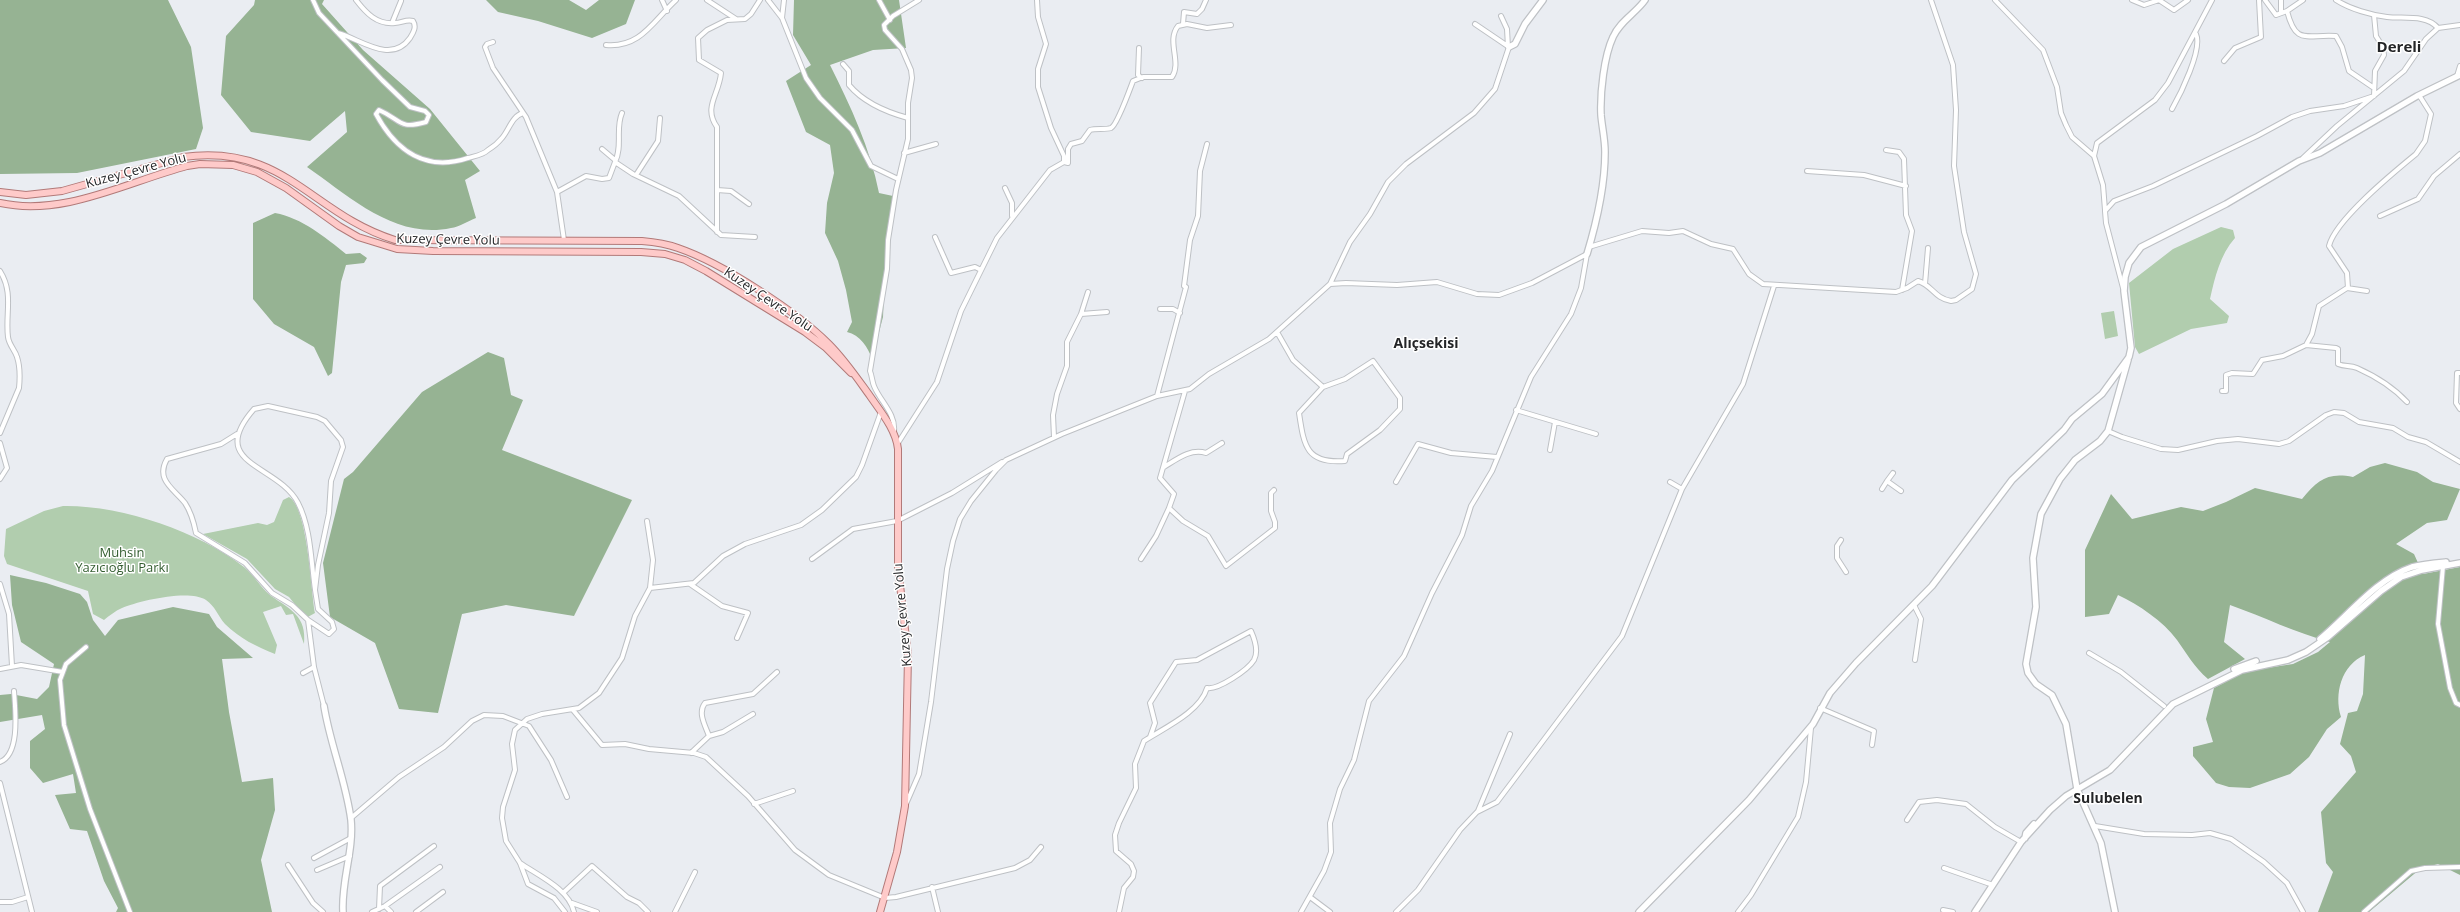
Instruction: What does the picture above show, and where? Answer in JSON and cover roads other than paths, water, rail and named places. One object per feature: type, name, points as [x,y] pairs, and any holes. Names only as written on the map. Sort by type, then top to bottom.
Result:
[{"type":"main road","name":"Kuzey Çevre Yolu","points":[[0,192],[45,194],[183,157],[200,154],[235,156],[275,170],[358,225],[395,240],[642,241],[666,244],[693,254],[765,295],[798,317],[829,344],[854,375],[881,412],[898,443],[897,521],[899,581],[908,656],[905,806],[897,852],[880,912]]},
{"type":"main road","name":"Kuzey Çevre Yolu","points":[[0,203],[34,207],[51,205],[103,192],[187,166],[200,164],[233,165],[270,178],[358,237],[397,249],[448,252],[641,252],[665,254],[685,260],[781,316],[824,347],[854,375]]},
{"type":"street","points":[[313,0],[319,13],[337,33],[410,107],[424,111],[429,116],[426,122],[410,127],[396,122],[379,110],[376,114],[384,130],[411,156],[434,162],[456,162],[486,152],[502,138],[517,115],[523,113]]},
{"type":"street","points":[[337,33],[373,48],[387,51],[398,49],[407,42],[414,28],[413,21],[410,20],[392,23],[372,17],[356,0]]},
{"type":"street","points":[[662,0],[667,12]]},
{"type":"street","points":[[606,45],[619,46],[631,43],[667,12],[676,0]]},
{"type":"street","points":[[706,0],[736,19]]},
{"type":"street","points":[[717,232],[717,127],[712,120],[710,108],[720,86],[721,73],[700,60],[698,38],[722,23],[749,16],[760,0]]},
{"type":"street","points":[[768,0],[782,18],[806,78],[820,98],[852,130],[871,166],[898,179]]},
{"type":"street","points":[[782,18],[784,0]]},
{"type":"street","points":[[879,0],[890,20]]},
{"type":"street","points":[[893,434],[894,426],[887,407],[874,386],[870,371],[887,269],[888,240],[898,179],[908,139],[911,70],[902,49],[885,30],[884,25],[919,0]]},
{"type":"street","points":[[1037,0],[1038,17],[1046,44],[1038,69],[1038,87],[1051,128],[1064,156],[1064,162]]},
{"type":"street","points":[[1184,24],[1184,12],[1197,14],[1206,0]]},
{"type":"street","points":[[1509,47],[1515,44],[1525,24],[1543,0]]},
{"type":"street","points":[[1301,912],[1324,871],[1331,852],[1330,823],[1332,815],[1340,789],[1354,760],[1369,701],[1404,656],[1432,593],[1462,536],[1471,506],[1497,457],[1531,377],[1571,314],[1581,288],[1587,254],[1596,225],[1605,151],[1601,97],[1609,51],[1613,37],[1618,29],[1645,0]]},
{"type":"street","points":[[1589,246],[1642,231],[1669,233],[1683,231],[1702,240],[1733,249],[1756,280],[1774,286],[1880,292],[1902,290],[1914,281],[1925,284],[1935,295],[1951,301],[1956,300],[1972,289],[1977,279],[1975,265],[1964,232],[1954,166],[1956,110],[1953,65],[1931,0]]},
{"type":"street","points":[[1995,0],[2043,50],[2058,87],[2061,114],[2066,125],[2072,137],[2094,156]]},
{"type":"street","points":[[2132,0],[2144,5],[2159,0],[2174,10],[2188,0]]},
{"type":"street","points":[[2116,912],[2101,843],[2077,788],[2070,742],[2061,710],[2052,696],[2036,684],[2027,669],[2036,607],[2033,558],[2036,532],[2041,514],[2048,500],[2075,460],[2100,441],[2108,431],[2129,357],[2131,337],[2124,291],[2106,224],[2103,185],[2094,156],[2097,142],[2155,100],[2168,84],[2196,34],[2212,0]]},
{"type":"street","points":[[2224,61],[2235,48],[2261,37],[2259,0]]},
{"type":"street","points":[[2265,0],[2273,14],[2287,12],[2303,0]]},
{"type":"street","points":[[2281,0],[2281,13]]},
{"type":"street","points":[[2336,0],[2374,15],[2419,18],[2430,21],[2438,28]]},
{"type":"street","points":[[392,23],[401,1]]},
{"type":"street","points":[[2287,12],[2291,29],[2299,35],[2336,36],[2342,46],[2349,71],[2374,88]]},
{"type":"street","points":[[2374,15],[2376,36],[2383,47],[2384,55],[2375,71],[2374,96]]},
{"type":"street","points":[[812,559],[854,529],[897,521],[952,493],[988,469],[1054,437],[1157,396],[1185,391],[1277,332],[1330,284],[1350,242],[1370,214],[1388,182],[1406,164],[1474,113],[1495,89],[1509,47],[1507,29],[1501,16]]},
{"type":"street","points":[[898,443],[938,382],[961,311],[997,238],[1012,217],[1050,170],[1064,162],[1067,163],[1069,146],[1074,142],[1082,141],[1088,131],[1113,126],[1125,105],[1133,81],[1142,78],[1172,77],[1176,70],[1175,33],[1178,26],[1184,24],[1207,28],[1231,25]]},
{"type":"street","points":[[1475,24],[1509,47]]},
{"type":"street","points":[[2299,161],[2404,71],[2426,40],[2438,28],[2460,25]]},
{"type":"street","points":[[2172,109],[2185,85],[2196,53],[2198,38],[2196,34]]},
{"type":"street","points":[[493,42],[487,44],[485,48],[487,55],[493,68],[523,113],[557,192],[564,240]]},
{"type":"street","points":[[1139,48],[1138,75],[1142,78]]},
{"type":"street","points":[[843,64],[849,71],[849,85],[860,97],[880,108],[908,118]]},
{"type":"street","points":[[2124,291],[2129,263],[2141,247],[2226,204],[2299,161],[2320,153],[2419,95],[2459,75],[2460,66]]},
{"type":"street","points":[[2348,288],[2347,272],[2329,246],[2331,239],[2344,221],[2416,154],[2425,142],[2431,114],[2419,95]]},
{"type":"street","points":[[2105,211],[2114,200],[2153,186],[2292,117],[2310,111],[2344,106],[2374,96]]},
{"type":"street","points":[[557,192],[586,176],[602,179],[609,178],[619,148],[619,120],[622,113]]},
{"type":"street","points":[[636,175],[658,141],[660,118]]},
{"type":"street","points":[[904,153],[936,144]]},
{"type":"street","points":[[1157,396],[1186,287],[1184,286],[1184,274],[1190,240],[1198,216],[1200,171],[1207,144]]},
{"type":"street","points":[[602,149],[615,161],[636,175],[679,196],[717,232],[734,238],[755,237]]},
{"type":"street","points":[[1886,150],[1898,152],[1902,155],[1906,186],[1906,215],[1912,231],[1910,254],[1902,290]]},
{"type":"street","points":[[2380,216],[2418,199],[2434,176],[2460,154]]},
{"type":"street","points":[[1807,170],[1864,175],[1906,186]]},
{"type":"street","points":[[1005,188],[1012,202],[1012,217]]},
{"type":"street","points":[[718,190],[731,191],[749,204]]},
{"type":"street","points":[[935,237],[950,272],[975,267],[981,270]]},
{"type":"street","points":[[1925,284],[1928,248]]},
{"type":"street","points":[[1330,284],[1346,283],[1398,285],[1437,282],[1477,294],[1499,295],[1532,283],[1587,254]]},
{"type":"street","points":[[0,271],[7,286],[10,298],[7,323],[8,340],[17,357],[20,380],[19,388],[0,433]]},
{"type":"street","points":[[1396,912],[1418,890],[1460,830],[1477,812],[1497,802],[1622,636],[1682,489],[1743,384],[1774,286]]},
{"type":"street","points":[[2306,345],[2312,334],[2319,306],[2348,288],[2367,291]]},
{"type":"street","points":[[1054,437],[1053,415],[1057,394],[1067,366],[1067,342],[1081,314],[1088,292]]},
{"type":"street","points":[[1160,309],[1173,309],[1180,313]]},
{"type":"street","points":[[1081,314],[1107,312]]},
{"type":"street","points":[[1277,332],[1293,360],[1323,387]]},
{"type":"street","points":[[2222,391],[2226,391],[2226,375],[2232,373],[2253,374],[2262,360],[2279,357],[2306,345],[2336,348],[2338,350],[2338,364],[2345,367],[2353,366],[2373,376],[2396,390],[2407,402]]},
{"type":"street","points":[[1738,912],[1751,895],[1798,817],[1806,782],[1810,730],[1820,708],[1830,693],[1856,663],[1932,586],[2012,480],[2064,430],[2072,419],[2102,394],[2129,357]]},
{"type":"street","points":[[1373,361],[1400,398],[1400,409],[1380,430],[1347,454],[1345,461],[1332,462],[1312,455],[1306,447],[1299,413],[1323,387],[1345,379],[1373,361]]},
{"type":"street","points":[[2460,373],[2457,373],[2456,404],[2460,409]]},
{"type":"street","points":[[1141,559],[1156,536],[1174,494],[1161,480],[1185,391]]},
{"type":"street","points":[[237,434],[236,443],[244,459],[267,473],[291,494],[298,503],[304,523],[318,609],[334,626],[333,632],[325,633],[292,605],[272,593],[245,563],[196,533],[190,513],[184,502],[167,486],[163,465],[167,459],[221,444],[237,434],[254,409],[268,406],[316,417],[325,421],[341,440],[343,447],[332,481],[329,512],[318,565],[315,590]]},
{"type":"street","points":[[1516,410],[1596,434]]},
{"type":"street","points":[[650,588],[690,584],[723,556],[745,544],[800,524],[822,510],[856,477],[862,466],[881,412]]},
{"type":"street","points":[[2108,431],[2161,449],[2178,450],[2217,441],[2238,439],[2279,444],[2288,441],[2326,415],[2334,412],[2344,413],[2360,422],[2393,428],[2408,437],[2426,442],[2460,462]]},
{"type":"street","points":[[1550,450],[1555,422]]},
{"type":"street","points":[[0,443],[7,468],[0,479]]},
{"type":"street","points":[[1164,467],[1192,452],[1199,451],[1206,453],[1222,443]]},
{"type":"street","points":[[1396,482],[1418,444],[1451,453],[1497,457]]},
{"type":"street","points":[[905,806],[919,774],[931,702],[947,569],[953,541],[960,519],[971,501],[1006,460]]},
{"type":"street","points":[[1882,489],[1893,473]]},
{"type":"street","points":[[1887,481],[1901,491]]},
{"type":"street","points":[[1670,482],[1682,489]]},
{"type":"street","points":[[1169,508],[1178,517],[1208,536],[1226,566],[1275,528],[1275,522],[1271,511],[1271,493],[1274,490]]},
{"type":"street","points":[[565,912],[554,898],[528,884],[520,863],[506,841],[502,818],[503,807],[515,770],[512,737],[522,721],[542,714],[573,710],[586,704],[599,693],[618,667],[626,649],[635,616],[650,588],[653,560],[647,521]]},
{"type":"street","points":[[1841,540],[1837,546],[1837,558],[1846,572]]},
{"type":"street","points":[[2077,788],[2110,770],[2166,709],[2244,664],[2287,656],[2307,648],[2375,589],[2400,572],[2412,567],[2460,559]]},
{"type":"street","points":[[1975,912],[2023,840],[2058,802],[2115,760],[2164,706],[2207,685],[2254,666],[2288,660],[2306,652],[2328,637],[2394,581],[2410,573],[2460,563]]},
{"type":"street","points":[[2443,566],[2438,624],[2450,688],[2456,703],[2460,705]]},
{"type":"street","points":[[0,584],[9,614],[12,666]]},
{"type":"street","points":[[690,584],[722,606],[748,613],[737,638]]},
{"type":"street","points":[[1914,605],[1921,619],[1915,660]]},
{"type":"street","points":[[308,620],[314,667],[324,706],[329,737],[339,764],[351,818],[352,838],[343,912]]},
{"type":"street","points":[[1119,912],[1124,888],[1133,877],[1134,871],[1131,864],[1116,851],[1116,835],[1119,823],[1136,788],[1135,764],[1138,753],[1144,741],[1169,727],[1199,703],[1204,697],[1208,688],[1212,689],[1246,670],[1255,660],[1257,644],[1251,631],[1197,660],[1176,662],[1150,703],[1155,723],[1150,737]]},
{"type":"street","points":[[86,647],[66,664],[60,680],[64,725],[90,809],[130,912]]},
{"type":"street","points":[[2089,653],[2121,672],[2164,706]]},
{"type":"street","points":[[1,667],[22,665],[63,672]]},
{"type":"street","points":[[303,673],[314,667]]},
{"type":"street","points":[[709,736],[702,720],[702,706],[705,703],[753,694],[778,672]]},
{"type":"street","points":[[0,762],[8,753],[16,731],[14,691]]},
{"type":"street","points":[[1820,708],[1874,730],[1872,745]]},
{"type":"street","points":[[573,710],[602,745],[625,744],[649,749],[698,754],[713,762],[723,775],[754,804],[795,850],[829,875],[885,898],[1015,868],[1030,860],[1041,847]]},
{"type":"street","points":[[691,753],[709,736],[723,732],[753,714]]},
{"type":"street","points":[[351,818],[399,777],[444,747],[472,721],[484,715],[503,716],[522,721],[529,726],[551,760],[567,797]]},
{"type":"street","points":[[1639,912],[1749,800],[1813,724]]},
{"type":"street","points":[[1477,812],[1510,734]]},
{"type":"street","points":[[0,782],[32,912]]},
{"type":"street","points":[[754,804],[793,791]]},
{"type":"street","points":[[1907,820],[1919,802],[1937,800],[1958,801],[1974,809],[1995,827],[2023,840]]},
{"type":"street","points":[[2094,826],[2144,834],[2192,836],[2210,833],[2231,839],[2264,862],[2287,882],[2303,912]]},
{"type":"street","points":[[314,858],[352,838]]},
{"type":"street","points":[[379,909],[380,886],[434,846]]},
{"type":"street","points":[[317,870],[350,856]]},
{"type":"street","points":[[520,863],[563,893],[572,903],[597,912]]},
{"type":"street","points":[[288,865],[313,903],[323,912]]},
{"type":"street","points":[[563,893],[592,866],[627,897],[640,903],[648,912]]},
{"type":"street","points":[[372,912],[385,906],[440,867]]},
{"type":"street","points":[[2364,912],[2411,871],[2460,867]]},
{"type":"street","points":[[1944,868],[1993,885]]},
{"type":"street","points":[[675,912],[695,872]]},
{"type":"street","points":[[932,887],[938,912]]},
{"type":"street","points":[[416,912],[443,892]]},
{"type":"street","points":[[0,902],[12,902],[28,897]]},
{"type":"street","points":[[1310,897],[1330,912]]},
{"type":"street","points":[[572,903],[574,912]]},
{"type":"street","points":[[385,906],[391,912]]},
{"type":"street","points":[[1943,910],[1953,912]]},
{"type":"district","name":"Dereli","points":[[2399,48]]},
{"type":"district","name":"Alıçsekisi","points":[[1426,344]]},
{"type":"district","name":"Sulubelen","points":[[2108,799]]},
{"type":"park label","name":"Muhsin Yazıcıoğlu Parkı","points":[[122,560]]}]
